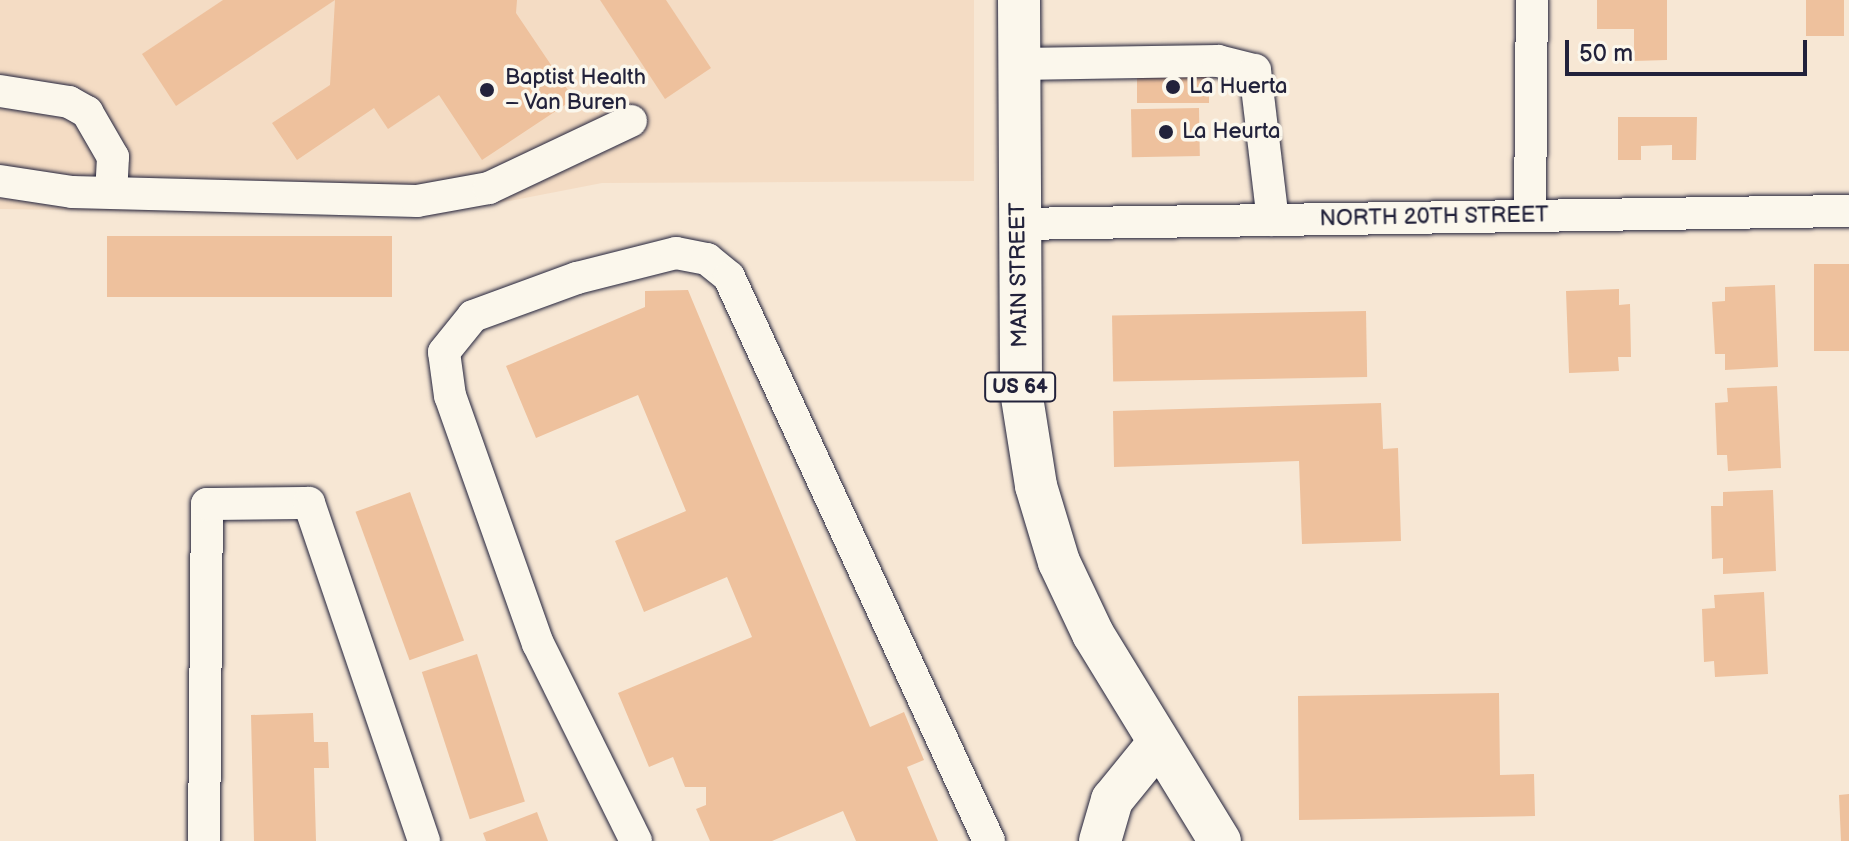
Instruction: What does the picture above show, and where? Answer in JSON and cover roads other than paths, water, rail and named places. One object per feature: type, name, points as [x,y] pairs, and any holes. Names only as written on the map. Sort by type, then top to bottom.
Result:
[{"type":"main road","name":"MAIN STREET","points":[[1019,0],[1021,391],[1036,486],[1059,562],[1155,747]]},
{"type":"main road","points":[[1100,841],[1112,800],[1155,747]]},
{"type":"main road","name":"US 64","points":[[1155,747],[1220,841]]},
{"type":"street","points":[[1530,216],[1532,0]]},
{"type":"street","points":[[1019,64],[1218,61],[1255,70],[1273,220]]},
{"type":"street","points":[[0,91],[69,102],[87,112],[113,157],[111,192]]},
{"type":"street","points":[[0,181],[111,192],[417,201],[489,188],[631,121]]},
{"type":"street","name":"NORTH 20TH STREET","points":[[1018,224],[1849,211]]},
{"type":"street","points":[[636,841],[538,644],[450,396],[444,352],[473,316],[577,278],[676,253],[707,259],[729,277],[989,841]]},
{"type":"street","points":[[204,841],[207,504],[309,503],[424,841]]},
{"type":"place","name":"La Huerta","points":[[1173,87]]},
{"type":"place","name":"Baptist Health – Van Buren","points":[[487,90]]},
{"type":"place","name":"La Heurta","points":[[1166,132]]}]
